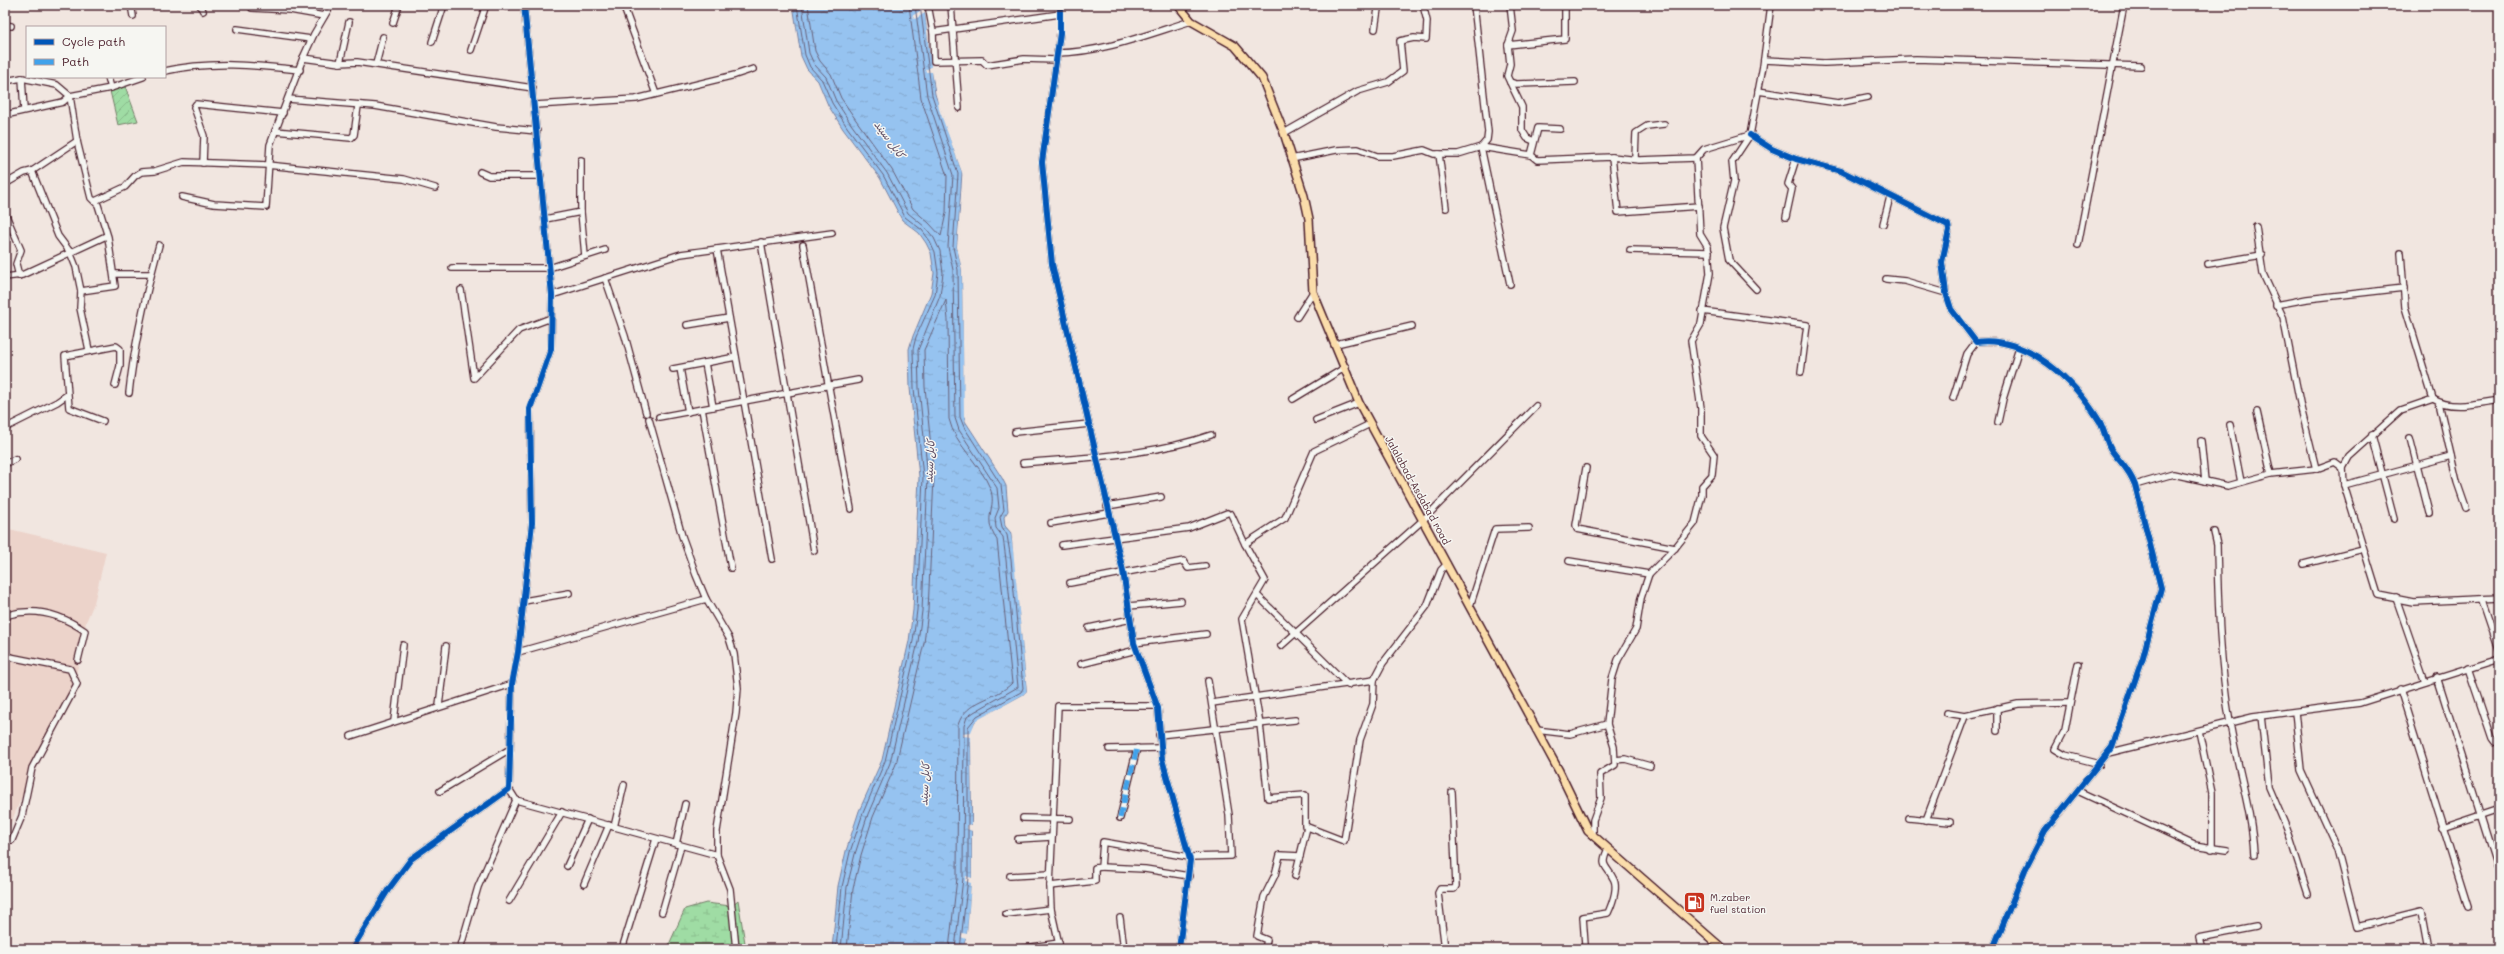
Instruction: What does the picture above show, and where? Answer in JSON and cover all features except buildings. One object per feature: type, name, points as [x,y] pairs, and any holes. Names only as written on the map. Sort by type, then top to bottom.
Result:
[{"type":"main road","name":"Jalalabad-Asdabad road","points":[[1178,5],[1191,21],[1212,31],[1246,56],[1262,78],[1284,133],[1309,219],[1313,292],[1346,367],[1359,403],[1470,606],[1588,831],[1723,949]]},
{"type":"street","points":[[131,5],[133,16]]},
{"type":"street","points":[[200,5],[203,11]]},
{"type":"street","points":[[182,197],[214,204],[266,207],[270,146],[311,39],[330,5]]},
{"type":"street","points":[[393,23],[399,5]]},
{"type":"street","points":[[432,42],[444,5]]},
{"type":"street","points":[[471,50],[486,5]]},
{"type":"street","points":[[501,5],[507,7]]},
{"type":"street","points":[[524,5],[535,105],[552,295],[551,349],[530,409],[532,523],[518,652],[512,684],[509,789],[516,800],[717,855]]},
{"type":"street","points":[[623,5],[656,94]]},
{"type":"street","points":[[928,5],[933,32],[934,61],[982,60],[987,65],[1024,59],[1056,60]]},
{"type":"street","points":[[951,5],[959,108]]},
{"type":"street","points":[[1060,5],[1057,53],[1042,162],[1052,264],[1123,571],[1134,643],[1157,706],[1162,759],[1189,856],[1189,876],[1179,949]]},
{"type":"street","points":[[1375,29],[1378,10],[1376,5]]},
{"type":"street","points":[[1284,133],[1358,91],[1388,82],[1403,71],[1400,41],[1414,38],[1426,39],[1426,21],[1423,5]]},
{"type":"street","points":[[1474,5],[1488,132],[1487,140],[1481,147]]},
{"type":"street","points":[[1510,5],[1513,31],[1508,45],[1510,64],[1507,76],[1522,106],[1522,130],[1527,138],[1534,141]]},
{"type":"street","points":[[1508,45],[1565,39],[1565,5]]},
{"type":"street","points":[[1756,289],[1729,260],[1723,228],[1734,182],[1732,162],[1750,135],[1764,60],[1771,5]]},
{"type":"street","points":[[2078,245],[2114,65],[2124,5]]},
{"type":"street","points":[[252,8],[290,10],[324,16]]},
{"type":"street","points":[[933,32],[1060,14]]},
{"type":"street","points":[[1057,53],[1089,51],[1118,45],[1191,21]]},
{"type":"street","points":[[340,63],[349,22]]},
{"type":"street","points":[[237,29],[311,39]]},
{"type":"street","points":[[376,64],[383,37]]},
{"type":"street","points":[[303,58],[340,63],[357,62],[376,64],[533,88]]},
{"type":"street","points":[[1764,60],[1824,63],[1924,59],[2141,66]]},
{"type":"street","points":[[166,71],[195,65],[227,64],[300,70]]},
{"type":"street","points":[[535,105],[636,99],[735,75],[753,69]]},
{"type":"street","points":[[5,81],[22,78],[57,85],[70,96],[77,141],[91,198],[95,201],[106,236],[115,286],[81,292]]},
{"type":"street","points":[[22,78],[24,110]]},
{"type":"street","points":[[108,78],[111,88]]},
{"type":"street","points":[[5,115],[63,102],[70,96],[111,88],[140,78]]},
{"type":"street","points":[[1509,82],[1516,84],[1575,82]]},
{"type":"street","points":[[1758,91],[1838,103],[1868,97]]},
{"type":"street","points":[[288,100],[358,106],[450,118],[496,127],[537,131]]},
{"type":"street","points":[[203,163],[204,136],[194,107],[196,104],[283,113]]},
{"type":"street","points":[[275,131],[351,138],[354,135],[358,106]]},
{"type":"street","points":[[1635,158],[1636,133],[1646,126],[1664,124]]},
{"type":"street","points":[[1532,155],[1538,128],[1560,129]]},
{"type":"street","points":[[1593,836],[1593,820],[1601,798],[1600,774],[1614,768],[1615,760],[1614,747],[1607,724],[1612,679],[1625,646],[1636,629],[1641,598],[1649,574],[1675,548],[1695,523],[1702,495],[1702,486],[1712,474],[1714,455],[1701,436],[1701,408],[1691,340],[1701,324],[1702,311],[1710,273],[1709,252],[1700,234],[1696,158],[1704,149],[1750,135],[1772,149],[1796,159],[1841,171],[1948,225],[1949,230],[1942,262],[1946,293],[1951,309],[1976,342]]},
{"type":"street","points":[[5,184],[24,173],[32,172],[77,141]]},
{"type":"street","points":[[1481,147],[1510,284]]},
{"type":"street","points":[[1291,159],[1336,150],[1358,149],[1377,156],[1393,156],[1424,150],[1439,154],[1458,154],[1481,147],[1532,155],[1537,160],[1612,157],[1696,158]]},
{"type":"street","points":[[1439,154],[1446,208]]},
{"type":"street","points":[[1612,157],[1618,212],[1699,206]]},
{"type":"street","points":[[1786,217],[1792,191],[1788,184],[1796,159]]},
{"type":"street","points":[[581,160],[581,212],[585,256]]},
{"type":"street","points":[[95,201],[125,187],[141,172],[155,171],[184,162],[268,165],[404,179],[435,188]]},
{"type":"street","points":[[32,172],[58,236],[70,252],[81,292],[80,308],[89,350]]},
{"type":"street","points":[[480,172],[489,176],[541,176]]},
{"type":"street","points":[[1883,224],[1890,196]]},
{"type":"street","points":[[545,219],[581,212]]},
{"type":"street","points":[[5,213],[21,250],[16,264],[19,276]]},
{"type":"street","points":[[2256,227],[2262,255],[2263,274],[2272,289],[2276,305],[2283,317],[2291,351],[2301,408],[2316,469]]},
{"type":"street","points":[[552,295],[681,254],[832,233]]},
{"type":"street","points":[[5,277],[19,276],[106,236]]},
{"type":"street","points":[[760,242],[814,551]]},
{"type":"street","points":[[129,393],[131,372],[151,274],[159,245]]},
{"type":"street","points":[[803,245],[851,509]]},
{"type":"street","points":[[717,249],[772,559]]},
{"type":"street","points":[[452,268],[549,268],[605,250]]},
{"type":"street","points":[[1630,250],[1709,252]]},
{"type":"street","points":[[2401,253],[2405,307],[2433,399],[2439,403],[2456,406],[2494,401]]},
{"type":"street","points":[[2208,264],[2262,255]]},
{"type":"street","points":[[114,274],[151,274]]},
{"type":"street","points":[[605,278],[625,336],[646,412]]},
{"type":"street","points":[[1886,279],[1905,281],[1946,293]]},
{"type":"street","points":[[2276,305],[2307,299],[2404,288]]},
{"type":"street","points":[[461,290],[474,378],[519,330],[551,318]]},
{"type":"street","points":[[1297,316],[1313,292]]},
{"type":"street","points":[[1702,311],[1806,324],[1802,372]]},
{"type":"street","points":[[687,326],[729,318]]},
{"type":"street","points":[[1336,344],[1412,326]]},
{"type":"street","points":[[1953,398],[1968,354],[1976,342],[1992,340],[2019,348],[2047,362],[2089,406],[2100,424],[2110,448],[2129,470],[2135,486],[2161,588],[2143,657],[2112,747],[2100,764],[2045,831],[2036,846],[1993,949]]},
{"type":"street","points":[[103,421],[69,408],[65,356],[89,350],[116,346],[120,349],[120,366],[116,385]]},
{"type":"street","points":[[1998,422],[2003,399],[2019,348]]},
{"type":"street","points":[[673,369],[736,357]]},
{"type":"street","points":[[705,363],[713,407]]},
{"type":"street","points":[[1293,399],[1346,367]]},
{"type":"street","points":[[680,368],[688,412]]},
{"type":"street","points":[[659,417],[858,380]]},
{"type":"street","points":[[5,428],[57,402],[67,395]]},
{"type":"street","points":[[2433,399],[2401,410],[2349,457],[2343,468],[2344,485],[2378,595],[2413,602],[2482,600],[2499,598]]},
{"type":"street","points":[[1316,420],[1359,403]]},
{"type":"street","points":[[2439,403],[2451,456],[2466,508]]},
{"type":"street","points":[[1281,646],[1423,520],[1536,406]]},
{"type":"street","points":[[702,409],[730,568]]},
{"type":"street","points":[[2258,412],[2270,474]]},
{"type":"street","points":[[649,419],[682,536],[706,599],[729,638],[734,654],[738,688],[717,831],[717,855],[730,889],[736,949]]},
{"type":"street","points":[[1016,432],[1089,424]]},
{"type":"street","points":[[1246,544],[1285,518],[1314,451],[1370,424]]},
{"type":"street","points":[[2230,425],[2241,482]]},
{"type":"street","points":[[1023,463],[1182,444],[1211,435]]},
{"type":"street","points":[[2372,435],[2394,519]]},
{"type":"street","points":[[2410,438],[2429,513]]},
{"type":"street","points":[[2201,441],[2204,481]]},
{"type":"street","points":[[2344,485],[2451,456]]},
{"type":"street","points":[[5,464],[15,459]]},
{"type":"street","points":[[2135,486],[2173,474],[2228,486],[2270,474],[2316,469],[2335,462],[2343,468]]},
{"type":"street","points":[[1586,468],[1576,525],[1577,529],[1675,548]]},
{"type":"street","points":[[1107,506],[1161,497]]},
{"type":"street","points":[[1051,523],[1109,513]]},
{"type":"street","points":[[1115,536],[1062,545],[1183,524],[1189,528],[1229,514],[1246,544],[1265,580],[1242,619],[1260,724],[1268,798],[1305,794],[1305,826],[1307,827],[1295,876]]},
{"type":"street","points":[[1470,606],[1495,529],[1529,528]]},
{"type":"street","points":[[2214,532],[2216,545],[2218,627],[2230,723],[2253,835],[2254,854]]},
{"type":"street","points":[[2304,564],[2363,549]]},
{"type":"street","points":[[1070,583],[1123,571],[1184,561],[1188,568],[1205,566]]},
{"type":"street","points":[[1569,561],[1649,574]]},
{"type":"street","points":[[1307,827],[1344,841],[1360,740],[1373,704],[1374,680],[1383,663],[1427,606],[1441,570],[1447,564]]},
{"type":"street","points":[[524,601],[569,593]]},
{"type":"street","points":[[1257,595],[1348,685]]},
{"type":"street","points":[[2396,598],[2424,682]]},
{"type":"street","points":[[518,652],[706,599]]},
{"type":"street","points":[[2482,600],[2499,650]]},
{"type":"street","points":[[1129,606],[1181,601]]},
{"type":"street","points":[[5,622],[8,615],[25,610],[67,619],[85,631],[78,660]]},
{"type":"street","points":[[1089,628],[1131,620]]},
{"type":"street","points":[[1134,643],[1206,634]]},
{"type":"street","points":[[394,721],[403,645]]},
{"type":"street","points":[[439,706],[446,646]]},
{"type":"street","points":[[1081,664],[1136,650]]},
{"type":"street","points":[[5,656],[70,668],[77,684],[32,768],[22,816],[12,840]]},
{"type":"street","points":[[2108,753],[2261,716],[2360,703],[2437,677],[2499,659]]},
{"type":"street","points":[[2078,664],[2065,730],[2055,750],[2065,756],[2100,764]]},
{"type":"street","points":[[2468,668],[2492,739],[2495,743],[2499,744]]},
{"type":"street","points":[[2437,677],[2482,814],[2499,874]]},
{"type":"street","points":[[1212,703],[1348,685],[1374,680]]},
{"type":"street","points":[[1101,867],[1103,842],[1189,856],[1231,856],[1229,815],[1208,681]]},
{"type":"street","points":[[351,736],[439,706],[512,684]]},
{"type":"street","points":[[2400,689],[2442,828],[2468,907]]},
{"type":"street","points":[[1947,713],[1965,716],[1997,708],[2027,703],[2070,703]]},
{"type":"street","points":[[1019,949],[1060,946],[1051,909],[1050,886],[1058,706],[1157,706]]},
{"type":"street","points":[[1997,708],[1997,731]]},
{"type":"street","points":[[2295,712],[2300,770],[2336,849],[2357,927],[2421,911],[2428,949]]},
{"type":"street","points":[[1926,820],[1965,716]]},
{"type":"street","points":[[2261,716],[2269,787],[2287,829],[2308,894]]},
{"type":"street","points":[[1159,735],[1295,720]]},
{"type":"street","points":[[1536,730],[1570,734],[1607,724]]},
{"type":"street","points":[[2199,731],[2212,793],[2212,849]]},
{"type":"street","points":[[1120,818],[1137,748]]},
{"type":"street","points":[[1109,749],[1161,748]]},
{"type":"street","points":[[440,791],[510,749]]},
{"type":"street","points":[[1615,760],[1625,759],[1650,766]]},
{"type":"street","points":[[584,884],[611,826],[624,785]]},
{"type":"street","points":[[352,949],[388,890],[411,859],[509,789]]},
{"type":"street","points":[[2078,791],[2194,845],[2226,850]]},
{"type":"street","points":[[1446,949],[1438,893],[1440,889],[1454,889],[1456,886],[1452,792]]},
{"type":"street","points":[[460,949],[478,887],[516,800]]},
{"type":"street","points":[[662,912],[678,845],[685,804]]},
{"type":"street","points":[[2442,828],[2499,809]]},
{"type":"street","points":[[509,901],[562,812]]},
{"type":"street","points":[[1023,818],[1052,817],[1070,819]]},
{"type":"street","points":[[1909,818],[1950,822]]},
{"type":"street","points":[[567,866],[588,819]]},
{"type":"street","points":[[1018,839],[1051,837]]},
{"type":"street","points":[[622,949],[656,839]]},
{"type":"street","points":[[1587,949],[1583,917],[1608,913],[1615,890],[1613,879],[1607,871],[1604,860],[1608,849]]},
{"type":"street","points":[[1265,949],[1267,940],[1257,936],[1264,897],[1275,875],[1280,855],[1300,856]]},
{"type":"street","points":[[1050,886],[1095,881],[1095,868],[1101,867],[1145,869],[1189,876]]},
{"type":"street","points":[[1010,876],[1050,874]]},
{"type":"street","points":[[1006,914],[1051,909]]},
{"type":"street","points":[[1120,918],[1124,949]]},
{"type":"street","points":[[2202,949],[2200,938],[2256,926]]},
{"type":"shaded area","points":[[5,528],[106,552],[94,603],[86,622],[81,655],[70,697],[30,777],[5,837]]},
{"type":"green space","points":[[125,86],[138,121],[118,125],[110,91]]},
{"type":"green space","points":[[738,900],[746,949],[667,949],[685,909],[706,903],[731,906]]},
{"type":"water","name":"کابل سيند","points":[[793,5],[924,5],[935,94],[962,172],[957,247],[962,270],[965,421],[1006,486],[1008,511],[1004,517],[1005,526],[1011,533],[1015,560],[1027,691],[1023,695],[975,722],[971,737],[972,878],[967,935],[963,949],[832,949],[838,886],[846,851],[859,811],[882,760],[909,641],[913,610],[919,477],[910,388],[909,349],[931,293],[934,273],[931,253],[926,243],[919,233],[902,220],[880,178],[843,129],[828,105],[818,81],[807,69],[801,56]]},
{"type":"pier","points":[[924,5],[926,5],[941,109],[964,172],[959,247],[964,270],[968,422],[964,416],[962,270],[957,247],[963,175],[939,109],[932,72],[926,72],[925,70],[931,67],[925,13],[915,19],[912,16],[925,8]]},
{"type":"pier","points":[[1011,530],[1017,559],[1029,691],[1024,697],[980,721],[974,728],[974,878],[969,935],[965,949],[963,949],[966,939],[961,937],[962,933],[967,934],[971,883],[965,881],[966,876],[972,878],[972,831],[967,829],[968,824],[972,825],[972,814],[971,737],[963,736],[962,733],[971,732],[975,722],[979,719],[1023,695],[1027,691]]},
{"type":"marked path","points":[[1120,818],[1137,748]]},
{"type":"cycle path","points":[[352,949],[388,890],[411,859],[509,789],[512,684],[518,652],[532,523],[530,409],[551,349],[552,295],[524,5]]},
{"type":"cycle path","points":[[1060,5],[1060,33],[1042,162],[1052,264],[1123,571],[1134,643],[1158,708],[1162,759],[1190,860],[1179,949]]},
{"type":"cycle path","points":[[1750,135],[1772,149],[1796,159],[1841,171],[1948,225],[1949,230],[1942,262],[1946,293],[1951,309],[1976,342],[1995,342],[2014,346],[2031,353],[2048,364],[2063,377],[2090,407],[2100,422],[2110,448],[2127,469],[2135,485],[2161,588],[2143,657],[2112,747],[2045,831],[2025,870],[1993,949]]},
{"type":"place","name":"M.zaber fuel station","points":[[1695,903]]}]
